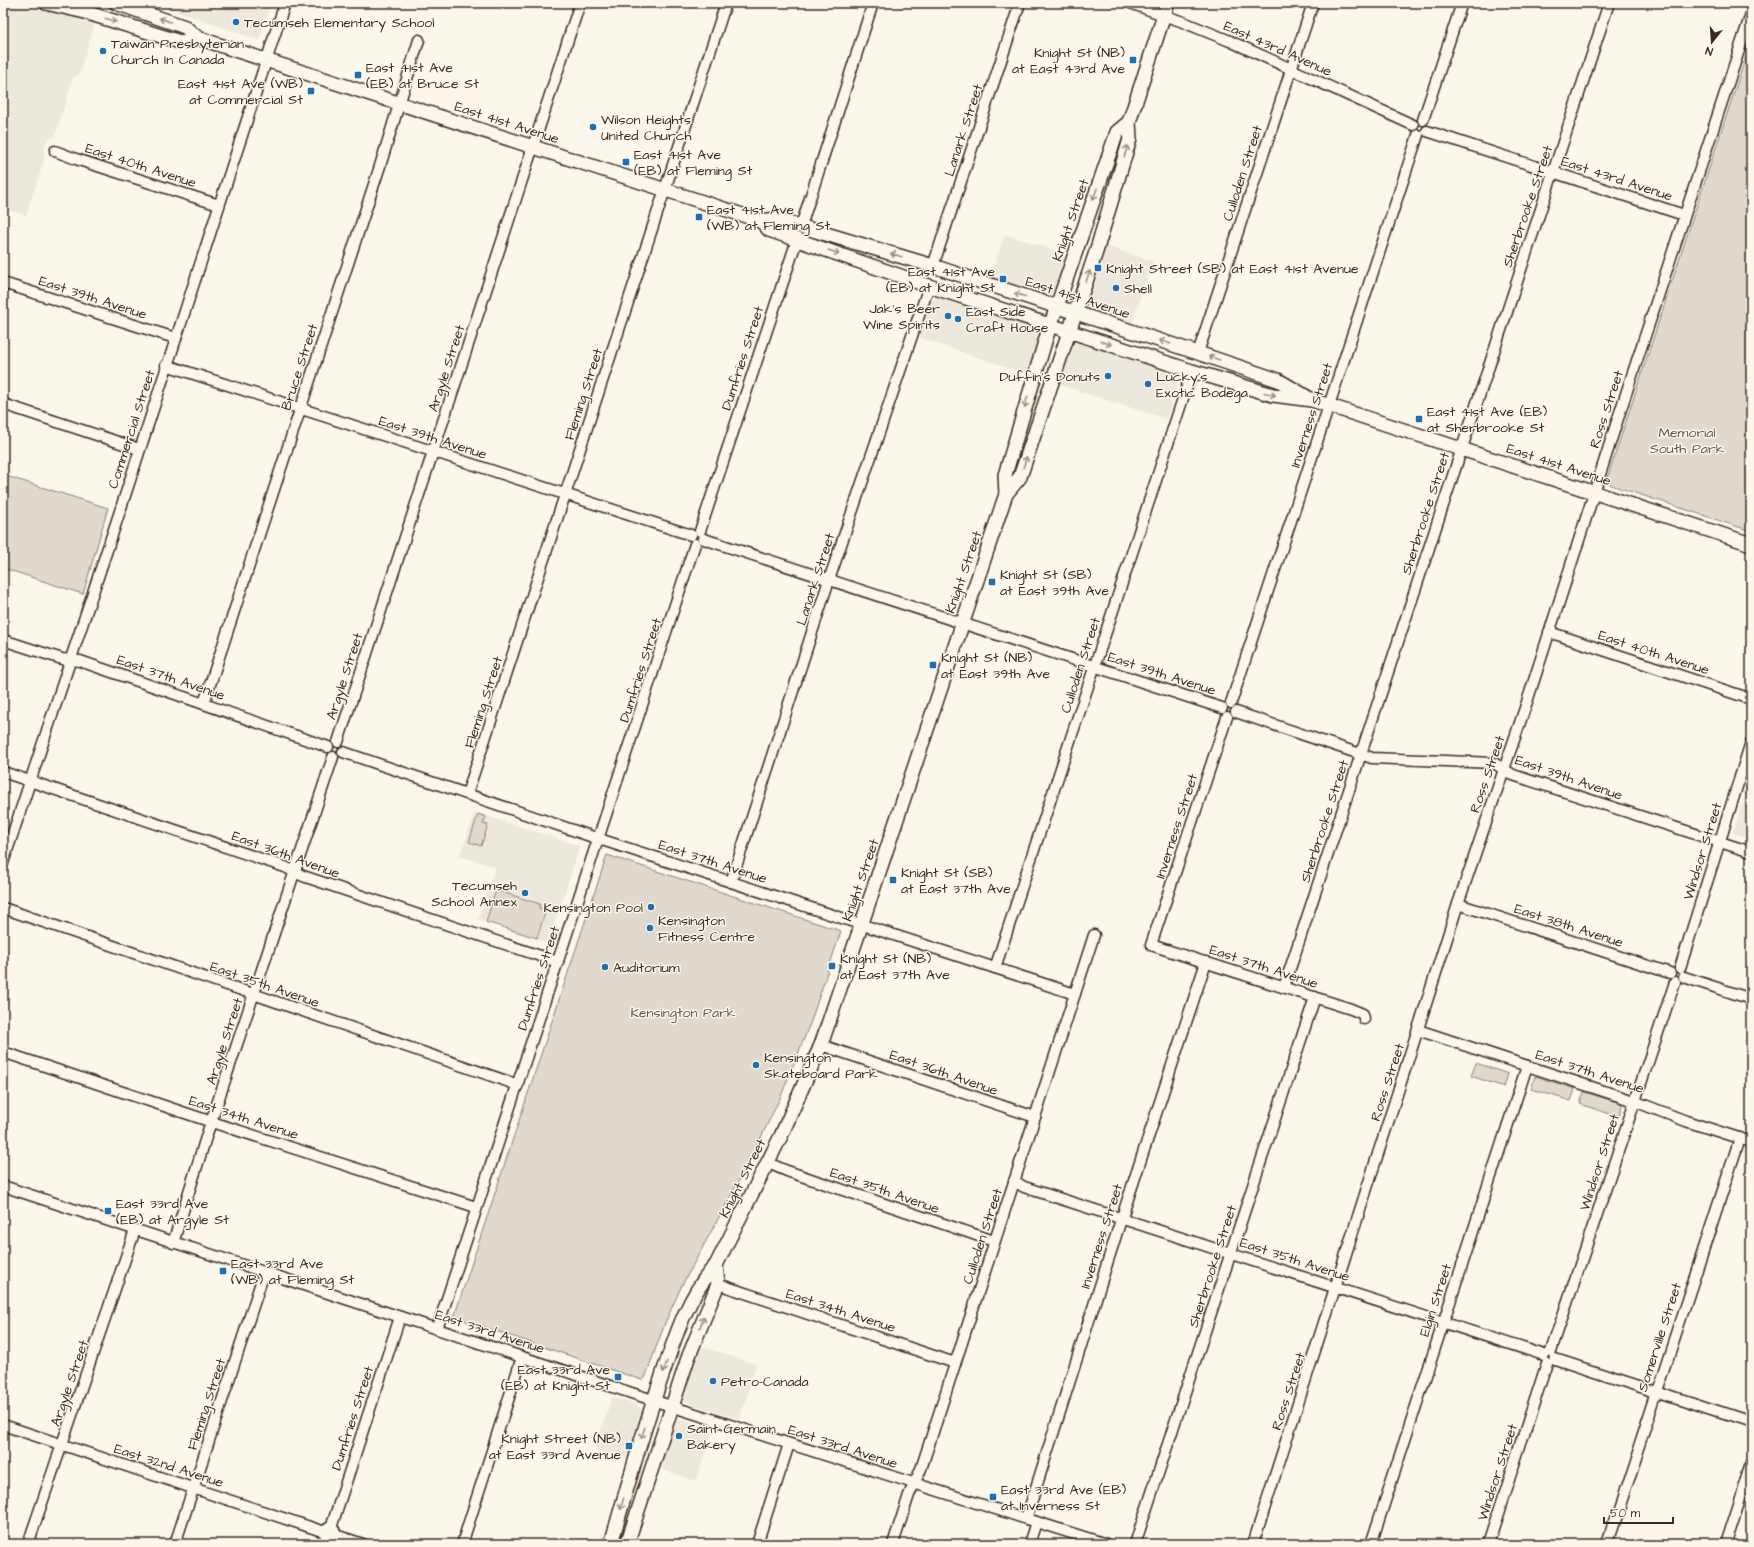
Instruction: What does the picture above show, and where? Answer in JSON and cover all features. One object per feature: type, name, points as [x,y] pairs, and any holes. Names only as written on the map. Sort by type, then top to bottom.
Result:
[{"type":"main road","name":"East 41st Avenue","points":[[46,3],[86,8],[180,42],[198,38]]},
{"type":"main road","name":"East 41st Avenue","points":[[116,3],[185,27],[198,38],[266,61],[761,221],[776,219],[933,266],[1278,380],[1312,400],[1329,406],[1751,544]]},
{"type":"main road","name":"Knight Street","points":[[611,1544],[633,1466],[682,1320],[704,1278],[716,1265],[768,1163],[796,1105],[821,1045],[1006,494],[1020,477],[1096,252],[1130,139],[1128,122],[1166,9]]},
{"type":"main road","name":"Knight Street","points":[[1006,494],[1004,475],[1051,325],[1117,132],[1128,122]]},
{"type":"main road","name":"East 41st Avenue","points":[[761,221],[769,230],[929,286],[1192,371],[1273,395],[1312,400]]},
{"type":"main road","points":[[627,1544],[688,1358],[718,1284],[716,1265]]},
{"type":"street","name":"Commercial Street","points":[[3,862],[31,781],[285,3]]},
{"type":"street","name":"Argyle Street","points":[[338,742],[580,3]]},
{"type":"street","name":"Fleming Street","points":[[467,794],[726,3]]},
{"type":"street","points":[[801,226],[873,3]]},
{"type":"street","name":"Lanark Street","points":[[933,266],[1020,3]]},
{"type":"street","name":"East 43rd Avenue","points":[[1130,3],[1166,9],[1291,70],[1413,125]]},
{"type":"street","name":"Culloden Street","points":[[1198,353],[1313,3]]},
{"type":"street","points":[[1423,120],[1462,3]]},
{"type":"street","name":"Sherbrooke Street","points":[[1284,987],[1609,3]]},
{"type":"street","name":"Ross Street","points":[[1253,1544],[1458,904],[1504,769],[1751,14]]},
{"type":"street","name":"Bruce Street","points":[[204,703],[419,40]]},
{"type":"street","points":[[1417,120],[1423,120],[1427,125],[1423,133],[1413,131],[1413,125],[1417,120]]},
{"type":"street","name":"East 43rd Avenue","points":[[1423,133],[1554,172],[1684,215]]},
{"type":"street","name":"Inverness Street","points":[[1151,945],[1227,709],[1423,133]]},
{"type":"street","name":"East 40th Avenue","points":[[55,150],[76,159],[219,205]]},
{"type":"street","name":"Dumfries Street","points":[[437,1329],[476,1207],[518,1085],[797,240]]},
{"type":"street","name":"East 39th Avenue","points":[[3,283],[175,338]]},
{"type":"street","name":"Lanark Street","points":[[731,882],[829,580],[929,286]]},
{"type":"street","name":"East 39th Avenue","points":[[166,365],[1227,709],[1232,716],[1236,712],[1372,758],[1494,763],[1514,775],[1751,852]]},
{"type":"street","name":"Culloden Street","points":[[995,968],[1192,371]]},
{"type":"street","points":[[3,404],[139,449]]},
{"type":"street","name":"East 40th Avenue","points":[[1549,632],[1751,699]]},
{"type":"street","name":"East 37th Avenue","points":[[3,640],[62,659],[80,661],[328,747]]},
{"type":"street","points":[[338,742],[342,745],[343,752],[338,758],[333,757],[328,752],[328,747],[331,744],[338,742]]},
{"type":"street","name":"Windsor Street","points":[[1488,1544],[1634,1101],[1680,976],[1719,842],[1751,742]]},
{"type":"street","name":"East 37th Avenue","points":[[343,752],[599,839],[1075,994]]},
{"type":"street","name":"Argyle Street","points":[[173,1243],[333,757]]},
{"type":"street","name":"East 36th Avenue","points":[[3,772],[285,867],[302,876],[558,962]]},
{"type":"street","name":"East 38th Avenue","points":[[1458,904],[1670,973],[1670,977],[1680,976]]},
{"type":"street","name":"East 35th Avenue","points":[[3,908],[518,1085]]},
{"type":"street","name":"Culloden Street","points":[[893,1544],[909,1495],[921,1469],[1094,935]]},
{"type":"street","name":"East 37th Avenue","points":[[1151,945],[1315,997],[1363,1014],[1364,1019]]},
{"type":"street","name":"Inverness Street","points":[[1029,1544],[1031,1521],[1122,1218],[1206,962]]},
{"type":"street","points":[[1680,976],[1751,999]]},
{"type":"street","name":"Sherbrooke Street","points":[[1135,1544],[1315,997]]},
{"type":"street","name":"East 37th Avenue","points":[[1418,1030],[1634,1101],[1686,1121],[1751,1142]]},
{"type":"street","name":"East 36th Avenue","points":[[821,1045],[1035,1118]]},
{"type":"street","name":"East 34th Avenue","points":[[3,1052],[212,1122],[476,1207]]},
{"type":"street","name":"Elgin Street","points":[[1371,1544],[1527,1066]]},
{"type":"street","name":"Somerville Street","points":[[1607,1544],[1740,1138]]},
{"type":"street","name":"East 35th Avenue","points":[[768,1163],[787,1172],[994,1241]]},
{"type":"street","name":"East 35th Avenue","points":[[1014,1182],[1024,1187],[1336,1287],[1751,1423]]},
{"type":"street","name":"East 33rd Avenue","points":[[3,1186],[264,1273],[789,1444],[1106,1544]]},
{"type":"street","name":"Argyle Street","points":[[28,1544],[135,1230]]},
{"type":"street","name":"Fleming Street","points":[[175,1544],[264,1273]]},
{"type":"street","name":"East 34th Avenue","points":[[718,1284],[955,1363]]},
{"type":"street","name":"Dumfries Street","points":[[329,1535],[400,1317]]},
{"type":"street","points":[[462,1544],[522,1357]]},
{"type":"street","name":"East 32nd Avenue","points":[[3,1425],[329,1535],[363,1544]]},
{"type":"street","points":[[756,1544],[789,1444]]},
{"type":"street","points":[[1725,1544],[1751,1464]]},
{"type":"shaded area","name":"Tecumseh Elementary School","points":[[153,3],[272,3],[259,40]]},
{"type":"shaded area","points":[[3,5],[54,11],[95,23],[79,74],[73,78],[55,137],[49,138],[45,146],[45,157],[26,216],[3,208]]},
{"type":"shaded area","points":[[1005,234],[1063,253],[1066,258],[1053,293],[1043,295],[990,278]]},
{"type":"shaded area","points":[[1103,245],[1153,261],[1132,324],[1093,311],[1087,304],[1087,298]]},
{"type":"shaded area","points":[[937,296],[1036,328],[1040,337],[1029,371],[1023,373],[921,338],[919,335],[931,301]]},
{"type":"shaded area","points":[[1080,343],[1181,374],[1166,419],[1063,386],[1060,382],[1070,349],[1074,344]]},
{"type":"shaded area","points":[[1751,776],[1751,839],[1733,833]]},
{"type":"shaded area","name":"Tecumseh School Annex","points":[[475,812],[580,846],[548,943],[478,919],[495,867],[460,856]]},
{"type":"shaded area","points":[[699,1346],[756,1364],[740,1419],[690,1404],[683,1399],[682,1393]]},
{"type":"shaded area","points":[[612,1397],[636,1404],[642,1410],[628,1458],[623,1459],[594,1450]]},
{"type":"shaded area","points":[[677,1419],[682,1419],[713,1429],[696,1481],[663,1470],[659,1466],[673,1423]]},
{"type":"green space","name":"Memorial South Park","points":[[1751,41],[1751,531],[1611,485],[1607,479]]},
{"type":"green space","points":[[3,475],[108,508],[83,594],[3,568]]},
{"type":"green space","points":[[478,814],[486,817],[483,824],[488,825],[481,846],[469,842]]},
{"type":"green space","name":"Kensington Park","points":[[607,855],[841,931],[811,1021],[781,1096],[749,1162],[681,1287],[665,1323],[645,1378],[642,1380],[454,1317]]},
{"type":"green space","points":[[496,890],[540,904],[539,908],[546,910],[537,938],[486,922]]},
{"type":"green space","points":[[1476,1063],[1508,1074],[1504,1087],[1471,1076]]},
{"type":"green space","points":[[1535,1076],[1575,1089],[1571,1101],[1531,1089]]},
{"type":"green space","points":[[1584,1092],[1621,1103],[1622,1106],[1619,1117],[1580,1104]]},
{"type":"place","name":"Tecumseh Elementary School","points":[[236,22]]},
{"type":"place","name":"Taiwan Presbyterian Church In Canada","points":[[103,51]]},
{"type":"place","name":"Knight St (NB) at East 43rd Ave","points":[[1133,60]]},
{"type":"place","name":"East 41st Ave (EB) at Bruce St","points":[[358,75]]},
{"type":"place","name":"East 41st Ave (WB) at Commercial St","points":[[311,91]]},
{"type":"place","name":"Wilson Heights United Church","points":[[593,127]]},
{"type":"place","name":"East 41st Ave (EB) at Fleming St","points":[[626,162]]},
{"type":"place","name":"East 41st Ave (WB) at Fleming St","points":[[699,217]]},
{"type":"place","name":"Knight Street (SB) at East 41st Avenue","points":[[1098,268]]},
{"type":"place","name":"East 41st Ave (EB) at Knight St","points":[[1003,279]]},
{"type":"place","name":"Shell","points":[[1116,288]]},
{"type":"place","name":"Jak's Beer Wine Spirits","points":[[948,316]]},
{"type":"place","name":"East Side Craft House","points":[[958,319]]},
{"type":"place","name":"Duffin's Donuts","points":[[1108,376]]},
{"type":"place","name":"Lucky's Exotic Bodega","points":[[1148,384]]},
{"type":"place","name":"East 41st Ave (EB) at Sherbrooke St","points":[[1419,419]]},
{"type":"place","name":"Knight St (SB) at East 39th Ave","points":[[992,582]]},
{"type":"place","name":"Knight St (NB) at East 39th Ave","points":[[933,665]]},
{"type":"place","name":"Knight St (SB) at East 37th Ave","points":[[893,880]]},
{"type":"place","name":"Tecumseh School Annex","points":[[525,893]]},
{"type":"place","name":"Kensington Pool","points":[[651,907]]},
{"type":"place","name":"Kensington Fitness Centre","points":[[650,928]]},
{"type":"place","name":"Knight St (NB) at East 37th Ave","points":[[832,966]]},
{"type":"place","name":"Auditorium","points":[[605,967]]},
{"type":"place","name":"Kensington Skateboard Park","points":[[756,1065]]},
{"type":"place","name":"East 33rd Ave (EB) at Argyle St","points":[[108,1211]]},
{"type":"place","name":"East 33rd Ave (WB) at Fleming St","points":[[223,1271]]},
{"type":"place","name":"East 33rd Ave (EB) at Knight St","points":[[618,1377]]},
{"type":"place","name":"Petro-Canada","points":[[713,1381]]},
{"type":"place","name":"Saint Germain Bakery","points":[[679,1436]]},
{"type":"place","name":"Knight Street (NB) at East 33rd Avenue","points":[[629,1446]]},
{"type":"place","name":"East 33rd Ave (EB) at Inverness St","points":[[993,1497]]}]
